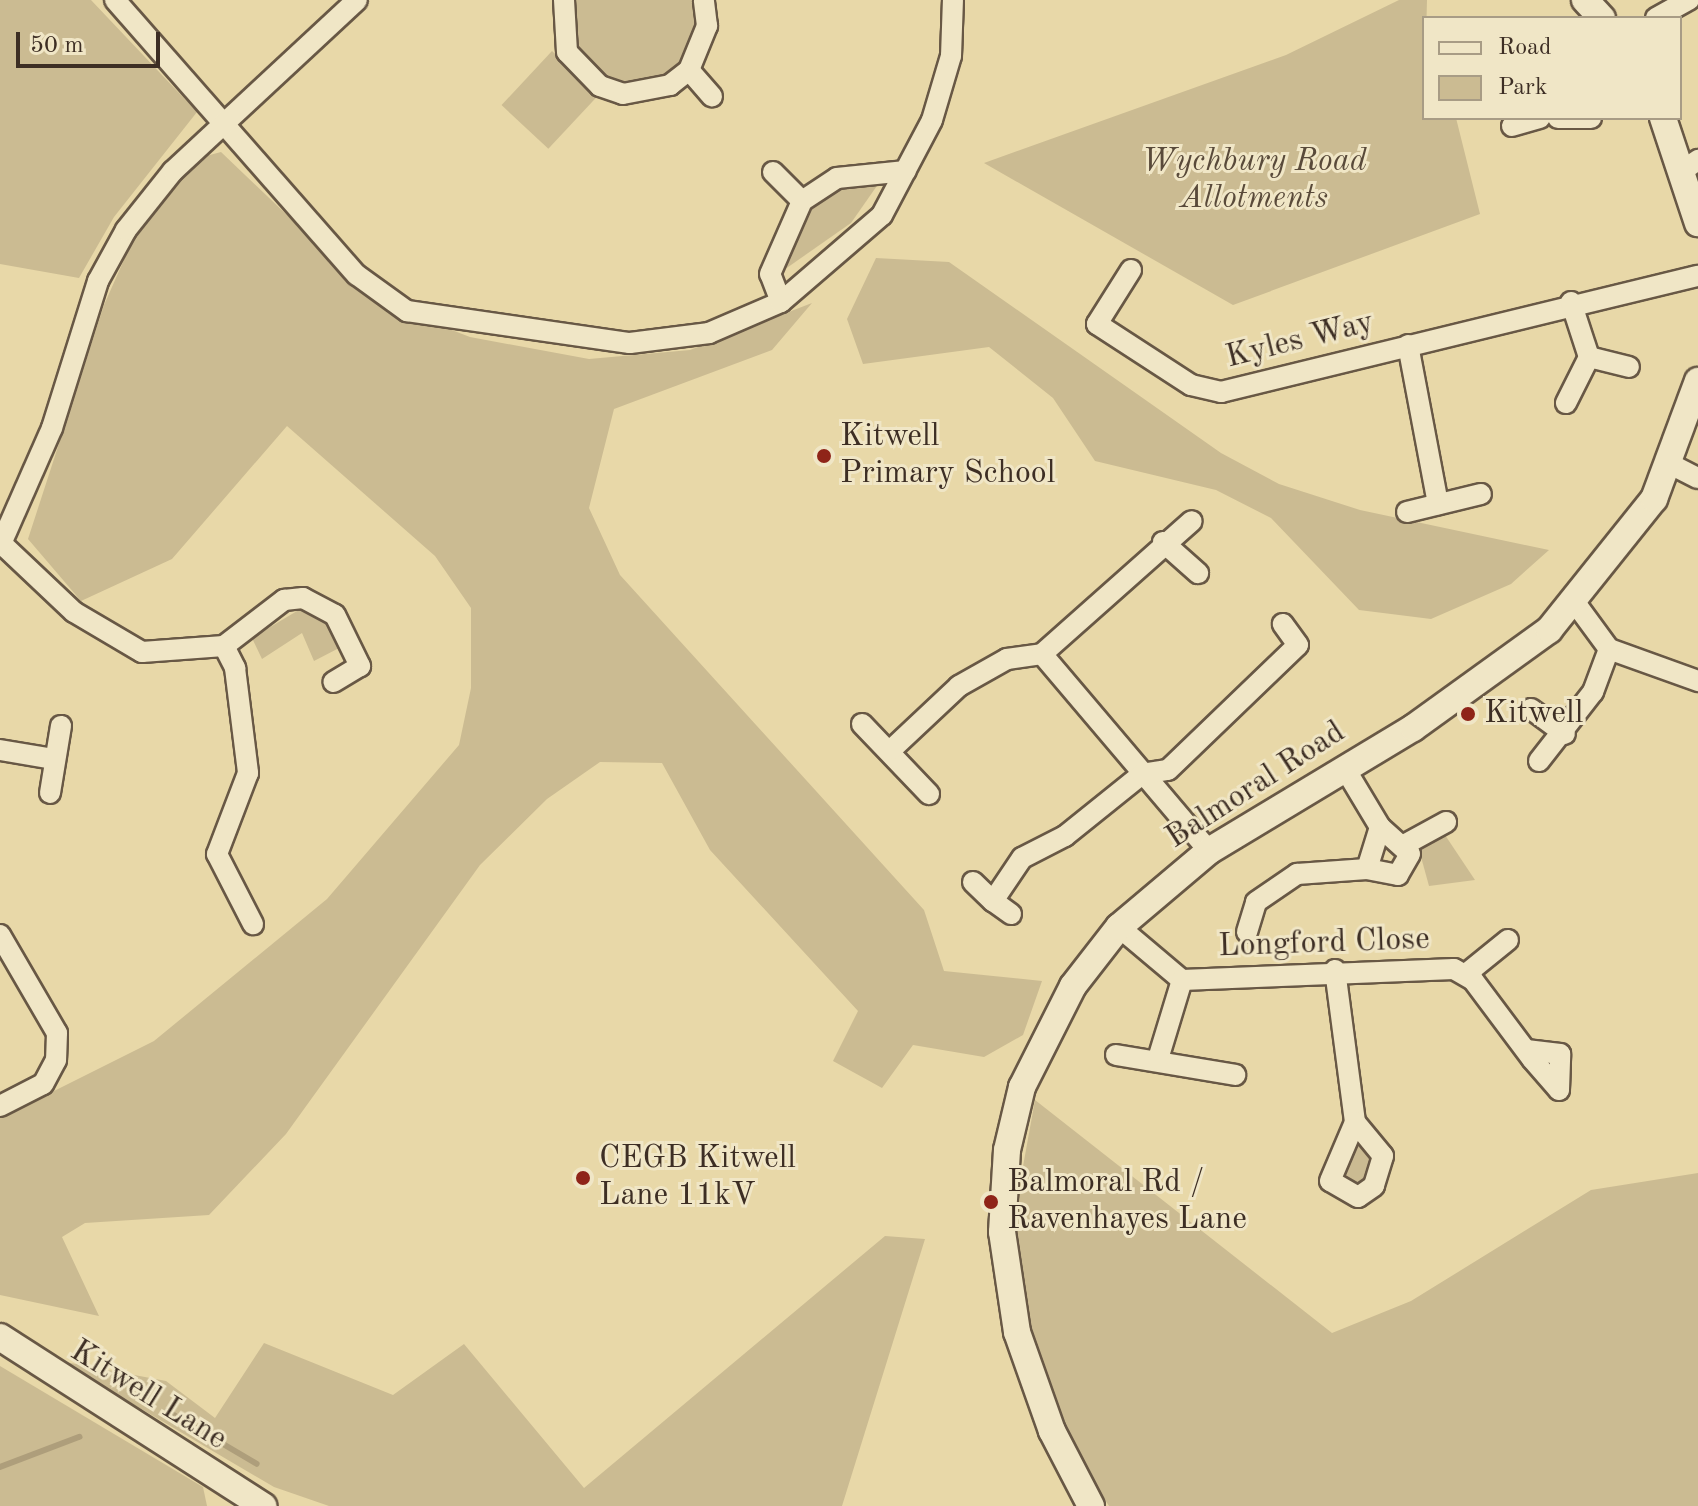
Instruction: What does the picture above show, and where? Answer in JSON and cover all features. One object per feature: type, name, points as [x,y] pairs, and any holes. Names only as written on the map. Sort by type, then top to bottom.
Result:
[{"type":"street","points":[[115,0],[225,121],[357,275],[407,311],[630,343],[709,333],[781,302],[882,215],[906,171],[951,56],[953,0]]},
{"type":"street","points":[[333,682],[360,666],[335,615],[303,598],[284,600],[224,646],[167,654],[113,641],[1,545],[52,428],[98,281],[163,183],[225,121],[357,0]]},
{"type":"street","points":[[564,0],[567,52],[600,86],[647,93],[689,70],[707,26],[704,0]]},
{"type":"street","points":[[1585,0],[1600,16]]},
{"type":"street","points":[[1660,16],[1689,0]]},
{"type":"street","points":[[689,70],[712,96]]},
{"type":"street","points":[[1512,126],[1533,120]]},
{"type":"street","points":[[1664,120],[1691,164],[1698,223]]},
{"type":"street","points":[[781,302],[770,274],[802,201],[837,178],[906,171]]},
{"type":"street","points":[[773,172],[802,201]]},
{"type":"street","name":"Kyles Way","points":[[1131,270],[1097,324],[1191,385],[1221,392],[1571,302],[1698,276]]},
{"type":"street","points":[[1566,403],[1589,357],[1571,302]]},
{"type":"street","name":"Kyles Way","points":[[1408,345],[1438,504]]},
{"type":"street","points":[[1589,357],[1629,367]]},
{"type":"street","name":"Balmoral Road","points":[[1091,1506],[1052,1431],[1017,1332],[1002,1224],[1007,1150],[1022,1087],[1073,986],[1119,927],[1209,851],[1453,700],[1576,604],[1638,522],[1670,464],[1698,381]]},
{"type":"street","points":[[1670,464],[1698,478]]},
{"type":"street","points":[[1407,512],[1481,494]]},
{"type":"street","points":[[892,749],[959,686],[1007,659],[1042,654],[1163,542],[1192,521]]},
{"type":"street","points":[[1163,542],[1198,573]]},
{"type":"street","points":[[1576,604],[1609,649],[1698,681]]},
{"type":"street","points":[[993,901],[1022,858],[1065,836],[1142,774],[1168,770],[1298,645],[1283,624]]},
{"type":"street","points":[[224,646],[235,668],[248,773],[217,854],[253,924]]},
{"type":"street","points":[[1539,761],[1565,734],[1609,649]]},
{"type":"street","points":[[1042,654],[1209,851]]},
{"type":"street","points":[[1531,709],[1565,734]]},
{"type":"street","points":[[862,724],[892,749],[929,794]]},
{"type":"street","points":[[50,793],[61,726]]},
{"type":"street","points":[[0,750],[54,759]]},
{"type":"street","points":[[1247,932],[1256,902],[1297,874],[1367,869],[1398,875],[1410,854],[1404,845],[1380,827],[1344,767]]},
{"type":"street","points":[[1404,845],[1446,822]]},
{"type":"street","points":[[1367,869],[1380,827]]},
{"type":"street","points":[[973,882],[1011,914]]},
{"type":"street","name":"Longford Close","points":[[1119,927],[1182,980],[1335,970],[1466,974],[1508,940]]},
{"type":"street","points":[[0,935],[57,1033],[56,1060],[43,1084],[0,1106]]},
{"type":"street","points":[[1335,970],[1355,1122]]},
{"type":"street","name":"Longford Close","points":[[1466,974],[1526,1050]]},
{"type":"street","name":"Longford Close","points":[[1158,1059],[1182,980]]},
{"type":"street","points":[[1116,1055],[1158,1059],[1235,1075]]},
{"type":"street","name":"Kitwell Lane","points":[[0,1337],[263,1506]]},
{"type":"green space","points":[[0,0],[91,0],[197,112],[114,217],[79,278],[0,264]]},
{"type":"green space","points":[[575,0],[695,0],[699,19],[687,58],[655,82],[614,82],[596,72],[573,39]]},
{"type":"green space","name":"Wychbury Road Allotments","points":[[1399,0],[1427,0],[1427,16],[1422,16],[1422,120],[1456,120],[1480,214],[1233,305],[984,163],[1286,55]]},
{"type":"green space","points":[[552,51],[599,95],[548,149],[502,105]]},
{"type":"green space","points":[[221,152],[378,302],[470,337],[589,359],[690,350],[812,303],[772,350],[614,409],[589,508],[620,575],[924,910],[944,971],[1042,981],[1023,1035],[984,1057],[913,1045],[882,1088],[833,1061],[858,1011],[710,850],[662,763],[600,762],[547,799],[480,865],[286,1134],[209,1215],[85,1223],[62,1237],[99,1316],[0,1295],[0,1118],[154,1041],[327,899],[459,745],[471,688],[471,608],[435,556],[287,426],[172,559],[81,601],[28,539],[104,305],[131,244],[161,198],[206,156]]},
{"type":"green space","points":[[881,180],[851,223],[781,272],[798,217],[831,188]]},
{"type":"green space","points":[[876,258],[949,262],[1221,453],[1279,484],[1360,510],[1549,550],[1511,584],[1431,619],[1359,610],[1271,518],[1216,490],[1095,461],[1053,398],[989,347],[863,364],[847,319]]},
{"type":"green space","points":[[307,605],[325,611],[341,647],[314,661],[302,633],[262,659],[252,638]]},
{"type":"green space","points":[[1443,832],[1475,880],[1429,886],[1418,846]]},
{"type":"green space","points":[[1035,1100],[1332,1333],[1411,1301],[1591,1190],[1698,1173],[1698,1506],[1109,1506],[1063,1433],[1026,1332],[1014,1216]]},
{"type":"green space","points":[[1352,1141],[1374,1147],[1374,1178],[1362,1187],[1337,1180]]},
{"type":"green space","points":[[885,1236],[925,1239],[842,1506],[329,1506],[274,1487],[60,1361],[166,1381],[215,1418],[264,1343],[393,1395],[464,1344],[584,1488]]},
{"type":"green space","points":[[0,1366],[203,1487],[207,1506],[0,1506]]},
{"type":"waterway","points":[[167,1411],[257,1464]]},
{"type":"waterway","points":[[0,1467],[79,1437]]},
{"type":"place","name":"Kitwell Primary School","points":[[824,456]]},
{"type":"place","name":"Kitwell","points":[[1468,714]]},
{"type":"place","name":"CEGB Kitwell Lane 11kV","points":[[583,1178]]},
{"type":"place","name":"Balmoral Rd / Ravenhayes Lane","points":[[991,1202]]}]
